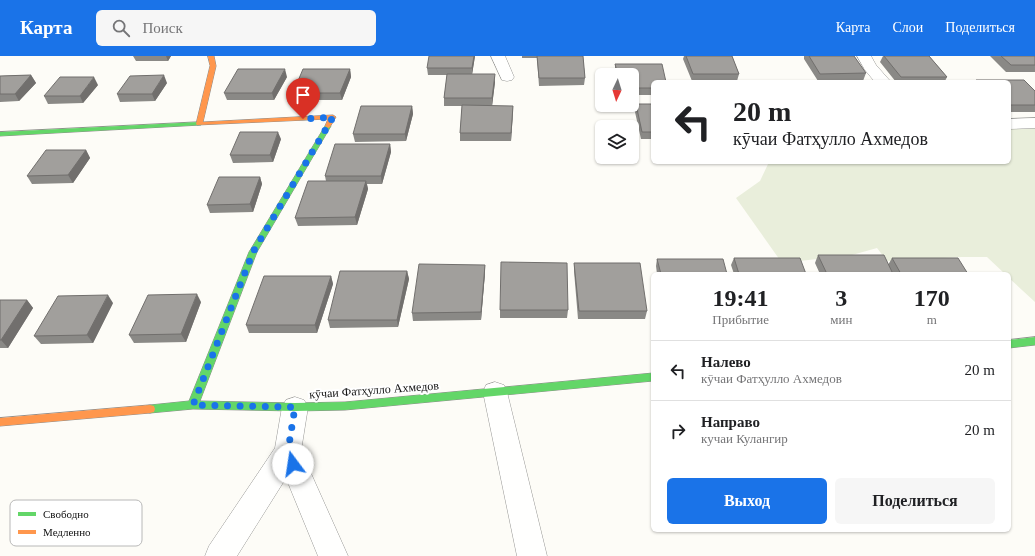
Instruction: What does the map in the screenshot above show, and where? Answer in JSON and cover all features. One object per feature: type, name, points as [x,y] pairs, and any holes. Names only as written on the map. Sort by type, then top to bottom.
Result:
[{"type":"street","points":[[199,124],[213,66],[211,56]]},
{"type":"street","points":[[498,56],[507,77]]},
{"type":"street","points":[[864,56],[870,67],[881,80]]},
{"type":"street","points":[[0,134],[333,117],[253,252],[193,405]]},
{"type":"street","points":[[1011,124],[1035,123]]},
{"type":"street","points":[[1011,344],[1035,341]]},
{"type":"street","name":"кӯчаи Фатҳулло Ахмедов","points":[[0,422],[193,405],[295,407],[345,406],[651,377]]},
{"type":"street","points":[[495,392],[532,556]]},
{"type":"street","points":[[220,556],[288,451],[295,407]]},
{"type":"street","points":[[288,451],[333,556]]},
{"type":"green space","points":[[1035,128],[1035,302],[1011,280],[1011,272],[1003,272],[987,257],[887,261],[877,248],[852,255],[782,263],[736,198],[760,181],[768,164],[1011,164],[1011,129]]},
{"type":"building","points":[[429,56],[474,56],[472,68],[427,68]]},
{"type":"building","points":[[537,56],[583,56],[585,78],[539,78]]},
{"type":"building","points":[[686,56],[732,56],[739,74],[693,74]]},
{"type":"building","points":[[809,56],[854,56],[866,73],[820,74]]},
{"type":"building","points":[[884,56],[929,56],[947,77],[901,77]]},
{"type":"building","points":[[1001,56],[1035,56],[1035,65],[1011,65]]},
{"type":"building","points":[[615,64],[662,64],[666,80],[651,80],[651,88],[639,88],[639,68],[616,68]]},
{"type":"building","points":[[238,69],[285,69],[272,93],[224,93]]},
{"type":"building","points":[[303,69],[350,69],[340,93],[293,93]]},
{"type":"building","points":[[447,74],[495,74],[492,98],[444,98]]},
{"type":"building","points":[[31,75],[15,94],[0,94],[0,76]]},
{"type":"building","points":[[164,75],[152,94],[117,94],[130,76]]},
{"type":"building","points":[[60,77],[94,77],[80,96],[44,96]]},
{"type":"building","points":[[1011,80],[1024,80],[1035,91],[1035,105],[1011,105]]},
{"type":"building","points":[[639,104],[651,104],[651,132],[642,132],[638,112],[639,112]]},
{"type":"building","points":[[462,105],[513,106],[511,133],[460,133]]},
{"type":"building","points":[[361,106],[412,106],[405,134],[353,134]]},
{"type":"building","points":[[240,132],[278,132],[270,155],[230,155]]},
{"type":"building","points":[[335,144],[390,144],[381,176],[325,176]]},
{"type":"building","points":[[46,150],[86,150],[68,175],[27,176]]},
{"type":"building","points":[[219,177],[260,177],[250,204],[207,205]]},
{"type":"building","points":[[308,181],[366,181],[355,217],[295,218]]},
{"type":"building","points":[[818,255],[884,255],[892,272],[826,272]]},
{"type":"building","points":[[734,258],[800,258],[805,272],[738,272]]},
{"type":"building","points":[[892,258],[958,258],[967,272],[900,272]]},
{"type":"building","points":[[657,259],[723,259],[726,272],[660,272]]},
{"type":"building","points":[[501,262],[567,263],[568,310],[500,310]]},
{"type":"building","points":[[574,263],[640,263],[647,311],[579,311]]},
{"type":"building","points":[[419,264],[485,265],[481,312],[412,313]]},
{"type":"building","points":[[340,271],[407,271],[397,320],[328,320]]},
{"type":"building","points":[[264,276],[331,276],[315,325],[246,325]]},
{"type":"building","points":[[197,294],[181,334],[129,335],[148,295]]},
{"type":"building","points":[[108,295],[87,335],[34,336],[58,296]]},
{"type":"building","points":[[0,300],[27,300],[1,340],[0,340]]},
{"type":"traffic: fast","points":[[0,134],[199,124]]},
{"type":"traffic: fast","points":[[193,405],[253,252],[328,126]]},
{"type":"traffic: fast","points":[[1011,344],[1035,341]]},
{"type":"traffic: fast","points":[[150,409],[193,405],[295,407],[345,406],[651,377]]},
{"type":"traffic: slow","points":[[211,56],[213,66],[199,124],[333,117],[328,126]]},
{"type":"traffic: slow","points":[[0,422],[150,409]]},
{"type":"route","points":[[293,464],[288,451],[295,407],[193,405],[253,252],[333,117],[303,119]]}]
